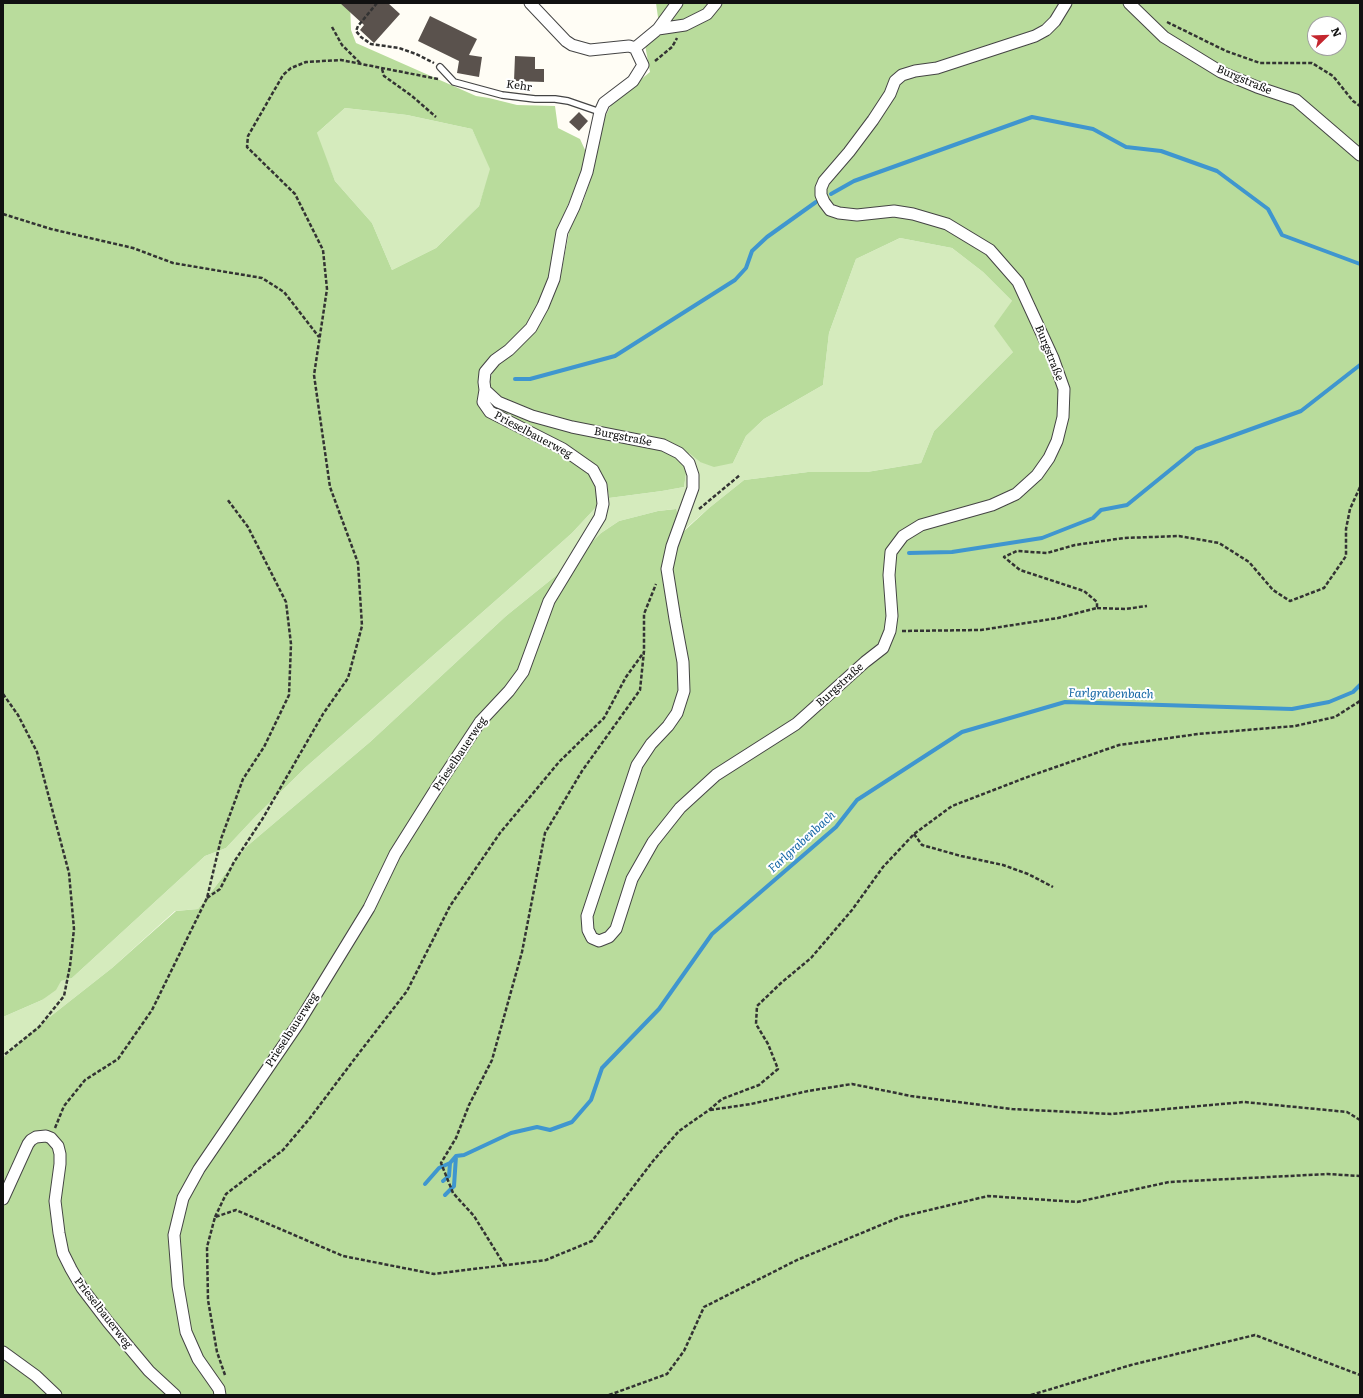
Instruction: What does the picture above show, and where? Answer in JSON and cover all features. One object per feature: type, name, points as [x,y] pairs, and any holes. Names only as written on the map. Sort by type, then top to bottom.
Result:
[{"type":"street","points":[[530,3],[566,41],[572,45],[590,50],[629,46],[634,48],[643,65],[633,81],[604,103],[600,112]]},
{"type":"street","points":[[634,48],[658,29],[677,3]]},
{"type":"street","points":[[658,29],[685,25],[707,14],[716,3]]},
{"type":"street","name":"Burgstraße","points":[[485,390],[498,402],[532,416],[572,427],[664,445],[679,453],[689,463],[693,475],[692,488],[672,546],[667,568],[674,619],[683,662],[684,691],[677,713],[668,726],[651,744],[637,765],[626,795],[587,916],[588,930],[592,938],[599,941],[609,937],[616,929],[632,879],[653,842],[680,808],[716,775],[796,724],[865,662],[883,648],[890,631],[892,616],[889,575],[891,552],[903,536],[921,525],[992,505],[1016,494],[1037,475],[1049,458],[1057,441],[1063,416],[1064,389],[1053,358],[1018,282],[990,250],[947,224],[913,214],[894,211],[857,215],[839,213],[830,210],[824,202],[821,195],[821,188],[824,180],[849,152],[873,120],[890,94],[895,81],[902,75],[915,71],[937,68],[1035,36],[1046,30],[1055,21],[1066,3]]},
{"type":"street","name":"Burgstraße","points":[[1129,3],[1164,37],[1221,72],[1257,87],[1296,100],[1360,155]]},
{"type":"street","name":"Prieselbauerweg","points":[[220,1395],[219,1389],[198,1359],[186,1332],[178,1286],[174,1234],[183,1198],[199,1169],[298,1024],[369,908],[395,854],[439,784],[480,722],[509,691],[523,672],[548,601],[600,518],[603,504],[601,485],[593,470],[563,449],[490,412],[483,402],[485,372],[495,360],[509,350],[531,328],[544,306],[554,279],[562,232],[574,208],[587,172],[600,112]]},
{"type":"street","points":[[3,1198],[31,1140],[36,1137],[46,1136],[51,1138]]},
{"type":"street","name":"Prieselbauerweg","points":[[51,1138],[58,1146],[60,1154],[55,1201],[63,1253],[82,1288],[108,1322],[149,1371],[175,1395]]},
{"type":"street","points":[[3,1352],[36,1376],[56,1395]]},
{"type":"lane","points":[[440,67],[454,82]]},
{"type":"lane","name":"Kehr","points":[[454,82],[502,95],[535,99],[555,98],[600,112]]},
{"type":"path","points":[[377,3],[358,26],[356,31],[361,37],[371,44],[399,48],[416,54],[440,67]]},
{"type":"path","points":[[1165,21],[1226,51],[1260,62],[1312,62],[1333,76],[1353,101],[1360,106]]},
{"type":"path","points":[[643,65],[654,62],[672,47],[685,25]]},
{"type":"path","points":[[332,27],[342,45],[360,64]]},
{"type":"path","points":[[207,898],[220,889],[234,862],[263,818],[323,714],[348,678],[362,626],[358,563],[330,487],[314,376],[327,289],[323,250],[295,194],[247,147],[248,136],[282,75],[291,68],[306,62],[341,60],[454,82]]},
{"type":"path","points":[[382,69],[384,76],[412,96],[436,117]]},
{"type":"path","points":[[3,214],[51,229],[133,248],[173,262],[262,278],[284,292],[320,338]]},
{"type":"path","points":[[696,512],[740,474]]},
{"type":"path","points":[[1097,608],[1097,602],[1084,591],[1020,570],[1004,557],[1017,550],[1047,553],[1075,545],[1117,539],[1179,536],[1219,543],[1249,562],[1273,590],[1290,601],[1324,588],[1346,556],[1346,529],[1350,509],[1360,487]]},
{"type":"path","points":[[51,1138],[64,1106],[85,1080],[118,1058],[152,1010],[207,898],[221,839],[243,779],[264,747],[289,695],[291,644],[286,602],[248,527],[227,499]]},
{"type":"path","points":[[505,1266],[474,1216],[453,1193],[441,1163],[456,1138],[469,1105],[492,1060],[522,952],[545,833],[582,772],[640,690],[644,651],[644,614],[659,578],[667,568]]},
{"type":"path","points":[[890,631],[981,630],[1058,618],[1097,608],[1125,609],[1147,606]]},
{"type":"path","points":[[227,1381],[217,1352],[208,1300],[207,1246],[215,1217],[226,1194],[283,1150],[310,1118],[407,991],[450,906],[500,833],[559,762],[604,718],[626,677],[644,651]]},
{"type":"path","points":[[3,694],[18,715],[37,752],[69,873],[74,929],[70,966],[64,996],[39,1027],[3,1056]]},
{"type":"path","points":[[215,1217],[236,1210],[343,1256],[434,1274],[546,1260],[592,1241],[653,1161],[679,1131],[710,1110],[722,1099],[759,1085],[778,1069],[768,1044],[756,1024],[757,1006],[780,983],[811,958],[852,910],[883,867],[914,834],[952,806],[1030,776],[1119,745],[1198,734],[1295,726],[1336,717],[1360,702]]},
{"type":"path","points":[[914,834],[922,845],[961,856],[1003,865],[1028,874],[1052,887]]},
{"type":"path","points":[[710,1110],[751,1104],[808,1091],[852,1084],[911,1096],[1012,1109],[1111,1114],[1244,1102],[1347,1112],[1360,1120]]},
{"type":"path","points":[[609,1395],[667,1374],[684,1351],[704,1307],[796,1260],[900,1217],[988,1196],[1077,1202],[1169,1182],[1328,1174],[1360,1176]]},
{"type":"path","points":[[1031,1395],[1131,1365],[1255,1335],[1360,1375]]},
{"type":"green space","points":[[3,3],[350,3],[351,30],[356,43],[476,96],[517,105],[555,106],[558,128],[580,139],[586,152],[581,172],[558,230],[552,266],[541,302],[528,325],[485,365],[487,415],[506,427],[543,443],[589,472],[596,486],[599,504],[572,533],[306,767],[226,848],[205,856],[72,978],[61,981],[56,990],[42,1000],[3,1017]],"holes":[[[345,108],[407,115],[472,129],[490,169],[479,206],[436,248],[392,270],[372,223],[335,181],[317,133]]]},
{"type":"green space","points":[[656,3],[1360,3],[1360,1395],[3,1395],[3,1058],[37,1027],[112,968],[176,911],[198,909],[246,847],[370,742],[506,616],[563,570],[601,533],[619,521],[658,511],[676,509],[683,532],[709,508],[744,480],[808,472],[867,472],[921,463],[934,431],[1013,352],[994,326],[1012,301],[983,272],[952,248],[900,238],[856,259],[829,333],[823,385],[764,419],[746,436],[733,463],[714,467],[700,462],[689,453],[684,487],[609,498],[607,484],[598,471],[576,451],[503,414],[493,406],[490,400],[490,379],[495,366],[520,347],[537,327],[551,303],[562,268],[570,227],[583,202],[594,169],[603,121],[612,103],[650,72],[645,45],[660,32]]},
{"type":"green space","points":[[345,108],[407,115],[472,129],[491,169],[479,206],[436,248],[392,270],[372,223],[335,181],[316,134]]},
{"type":"green space","points":[[900,238],[952,248],[983,272],[1012,301],[1013,352],[934,431],[921,463],[867,472],[808,472],[744,480],[682,532],[675,509],[658,511],[619,521],[601,533],[563,570],[506,616],[370,742],[246,847],[198,909],[175,911],[112,968],[37,1027],[3,1058],[3,1017],[42,1000],[60,981],[72,978],[205,856],[226,848],[306,767],[572,533],[599,504],[609,498],[684,487],[689,452],[700,462],[733,463],[746,436],[764,419],[823,385],[829,333],[856,259]]},
{"type":"building","points":[[340,3],[388,3],[400,14],[374,43],[360,30],[364,25]]},
{"type":"building","points":[[430,16],[477,39],[469,55],[482,57],[479,77],[457,73],[459,61],[418,41]]},
{"type":"building","points":[[515,56],[535,57],[535,69],[544,69],[544,82],[514,81]]},
{"type":"building","points":[[579,112],[588,121],[579,131],[569,122]]},
{"type":"waterway","points":[[831,194],[854,181],[1032,117],[1093,129],[1126,147],[1161,151],[1217,171],[1268,209],[1282,235],[1360,264]]},
{"type":"waterway","points":[[515,379],[530,379],[615,356],[735,280],[746,268],[752,251],[767,237],[816,202]]},
{"type":"waterway","points":[[909,553],[952,552],[1042,538],[1093,518],[1101,510],[1127,505],[1196,449],[1301,411],[1360,365]]},
{"type":"waterway","name":"Farlgrabenbach","points":[[425,1184],[439,1168],[450,1163],[456,1156],[464,1155],[511,1133],[537,1127],[550,1130],[572,1122],[591,1100],[602,1068],[659,1009],[712,934],[836,827],[857,800],[962,732],[1065,702],[1292,709],[1329,702],[1353,692],[1360,685]]},
{"type":"waterway","points":[[445,1195],[454,1186],[456,1156]]},
{"type":"waterway","points":[[443,1181],[449,1176],[450,1163]]}]
